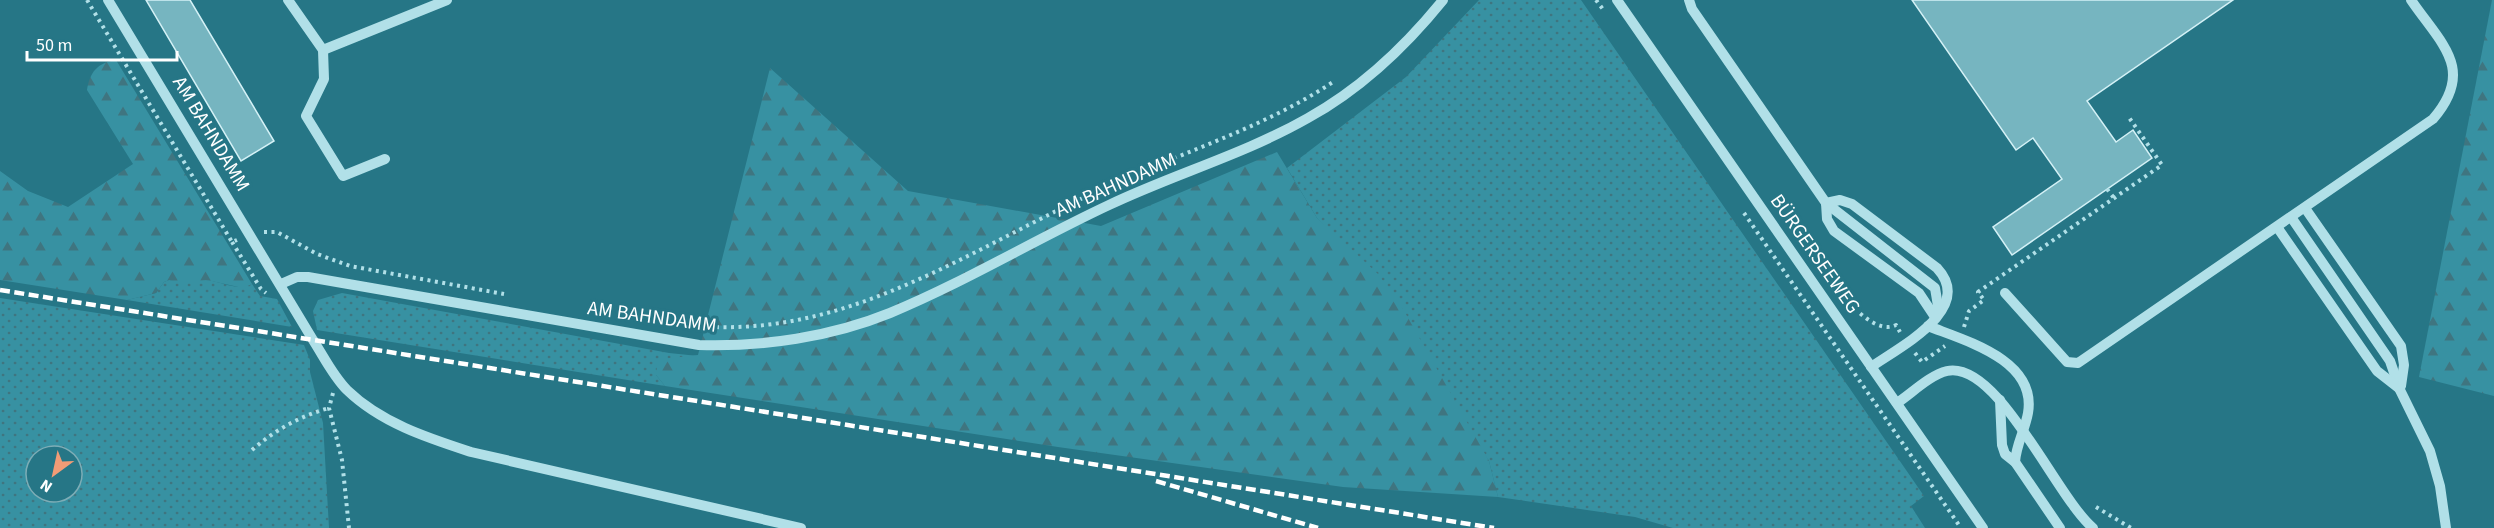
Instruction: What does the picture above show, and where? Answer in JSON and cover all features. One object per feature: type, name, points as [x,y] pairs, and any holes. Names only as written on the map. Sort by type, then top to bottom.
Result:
[{"type":"street","name":"AM BAHNDAMM","points":[[108,0],[281,284],[297,277],[308,277],[699,345],[756,344],[819,334],[889,314],[1110,204],[1306,120],[1348,93],[1387,61],[1443,0]]},
{"type":"street","points":[[288,0],[323,50],[324,79],[306,116],[343,176],[385,159]]},
{"type":"street","points":[[323,50],[447,0]]},
{"type":"street","name":"BÜRGERSEEWEG","points":[[1617,0],[1983,528]]},
{"type":"street","points":[[1689,0],[1692,9],[1826,203],[1928,280],[1935,288],[1938,298],[1931,321]]},
{"type":"street","points":[[2005,293],[2067,362],[2078,363],[2433,119],[2453,90],[2455,74],[2452,59],[2411,0]]},
{"type":"street","points":[[1826,203],[1840,200],[1852,204],[1937,268],[1945,277],[1949,298],[1945,308],[1907,342],[1872,367]]},
{"type":"street","points":[[1826,203],[1827,219],[1834,231],[1919,293],[1931,321],[1958,338],[2002,359],[2022,378],[2029,399],[2028,413],[2016,451],[2015,462]]},
{"type":"street","points":[[2305,208],[2401,346],[2404,365],[2400,390]]},
{"type":"street","points":[[2291,217],[2390,361],[2400,390],[2430,452],[2440,486],[2446,528]]},
{"type":"street","points":[[2277,227],[2377,371],[2400,390]]},
{"type":"street","points":[[281,284],[337,378],[359,400],[419,435],[471,452],[801,528]]},
{"type":"street","points":[[1897,403],[1948,371],[1960,371],[1973,375],[2000,399],[2069,502],[2092,528]]},
{"type":"street","points":[[2000,399],[2002,445],[2005,454],[2015,462],[2060,528]]},
{"type":"path","points":[[87,0],[232,242],[269,231],[277,232],[317,254],[350,266],[512,295]]},
{"type":"path","points":[[1596,0],[1610,20]]},
{"type":"path","points":[[1146,170],[1255,125],[1298,104],[1338,79]]},
{"type":"path","points":[[1841,296],[1878,326],[1890,328],[1896,325],[1922,362],[1958,338],[1969,311],[1984,300],[1978,292],[2162,165],[2128,116]]},
{"type":"path","points":[[682,325],[754,326],[816,316],[882,297],[1136,174]]},
{"type":"path","points":[[2107,189],[2114,198]]},
{"type":"path","points":[[1738,205],[1960,528]]},
{"type":"path","points":[[1965,324],[1973,330]]},
{"type":"path","points":[[337,378],[329,408],[342,460],[350,528]]},
{"type":"path","points":[[252,450],[268,436],[291,422],[329,408]]},
{"type":"path","points":[[2092,503],[2110,517],[2131,528]]},
{"type":"green space","points":[[1479,0],[1581,0],[1924,496],[1911,506],[1925,528],[1673,528],[1635,517],[1498,497],[1489,461],[1338,240],[1317,218],[1287,168],[1406,77]]},
{"type":"green space","points":[[2492,0],[2494,0],[2494,396],[2419,377]]},
{"type":"green space","points":[[116,60],[252,284],[243,288],[207,280],[184,283],[169,280],[164,282],[156,293],[127,300],[0,280],[0,171],[28,191],[68,207],[133,164],[87,90],[92,73],[104,63]]},
{"type":"green space","points":[[770,68],[908,191],[1101,226],[1277,152],[1317,218],[1378,274],[1403,309],[1489,461],[1498,497],[1343,487],[1058,447],[665,386],[656,375],[657,366],[663,359],[698,355]]},
{"type":"green space","points":[[207,280],[240,287],[252,284],[260,296],[277,299],[292,327],[127,300],[156,293],[164,282]]},
{"type":"green space","points":[[342,293],[669,353],[698,356],[656,375],[665,386],[317,330],[313,311],[318,300]]},
{"type":"green space","points":[[0,298],[304,345],[310,360],[310,372],[323,423],[329,528],[0,528]]},
{"type":"building","points":[[146,0],[190,0],[274,141],[241,161]]},
{"type":"building","points":[[1912,0],[2233,0],[2087,101],[2116,142],[2133,130],[2152,158],[2012,255],[1993,227],[2062,179],[2033,138],[2016,150]]},
{"type":"railway","points":[[0,290],[1494,528]]},
{"type":"railway","points":[[1156,481],[1318,528]]}]
